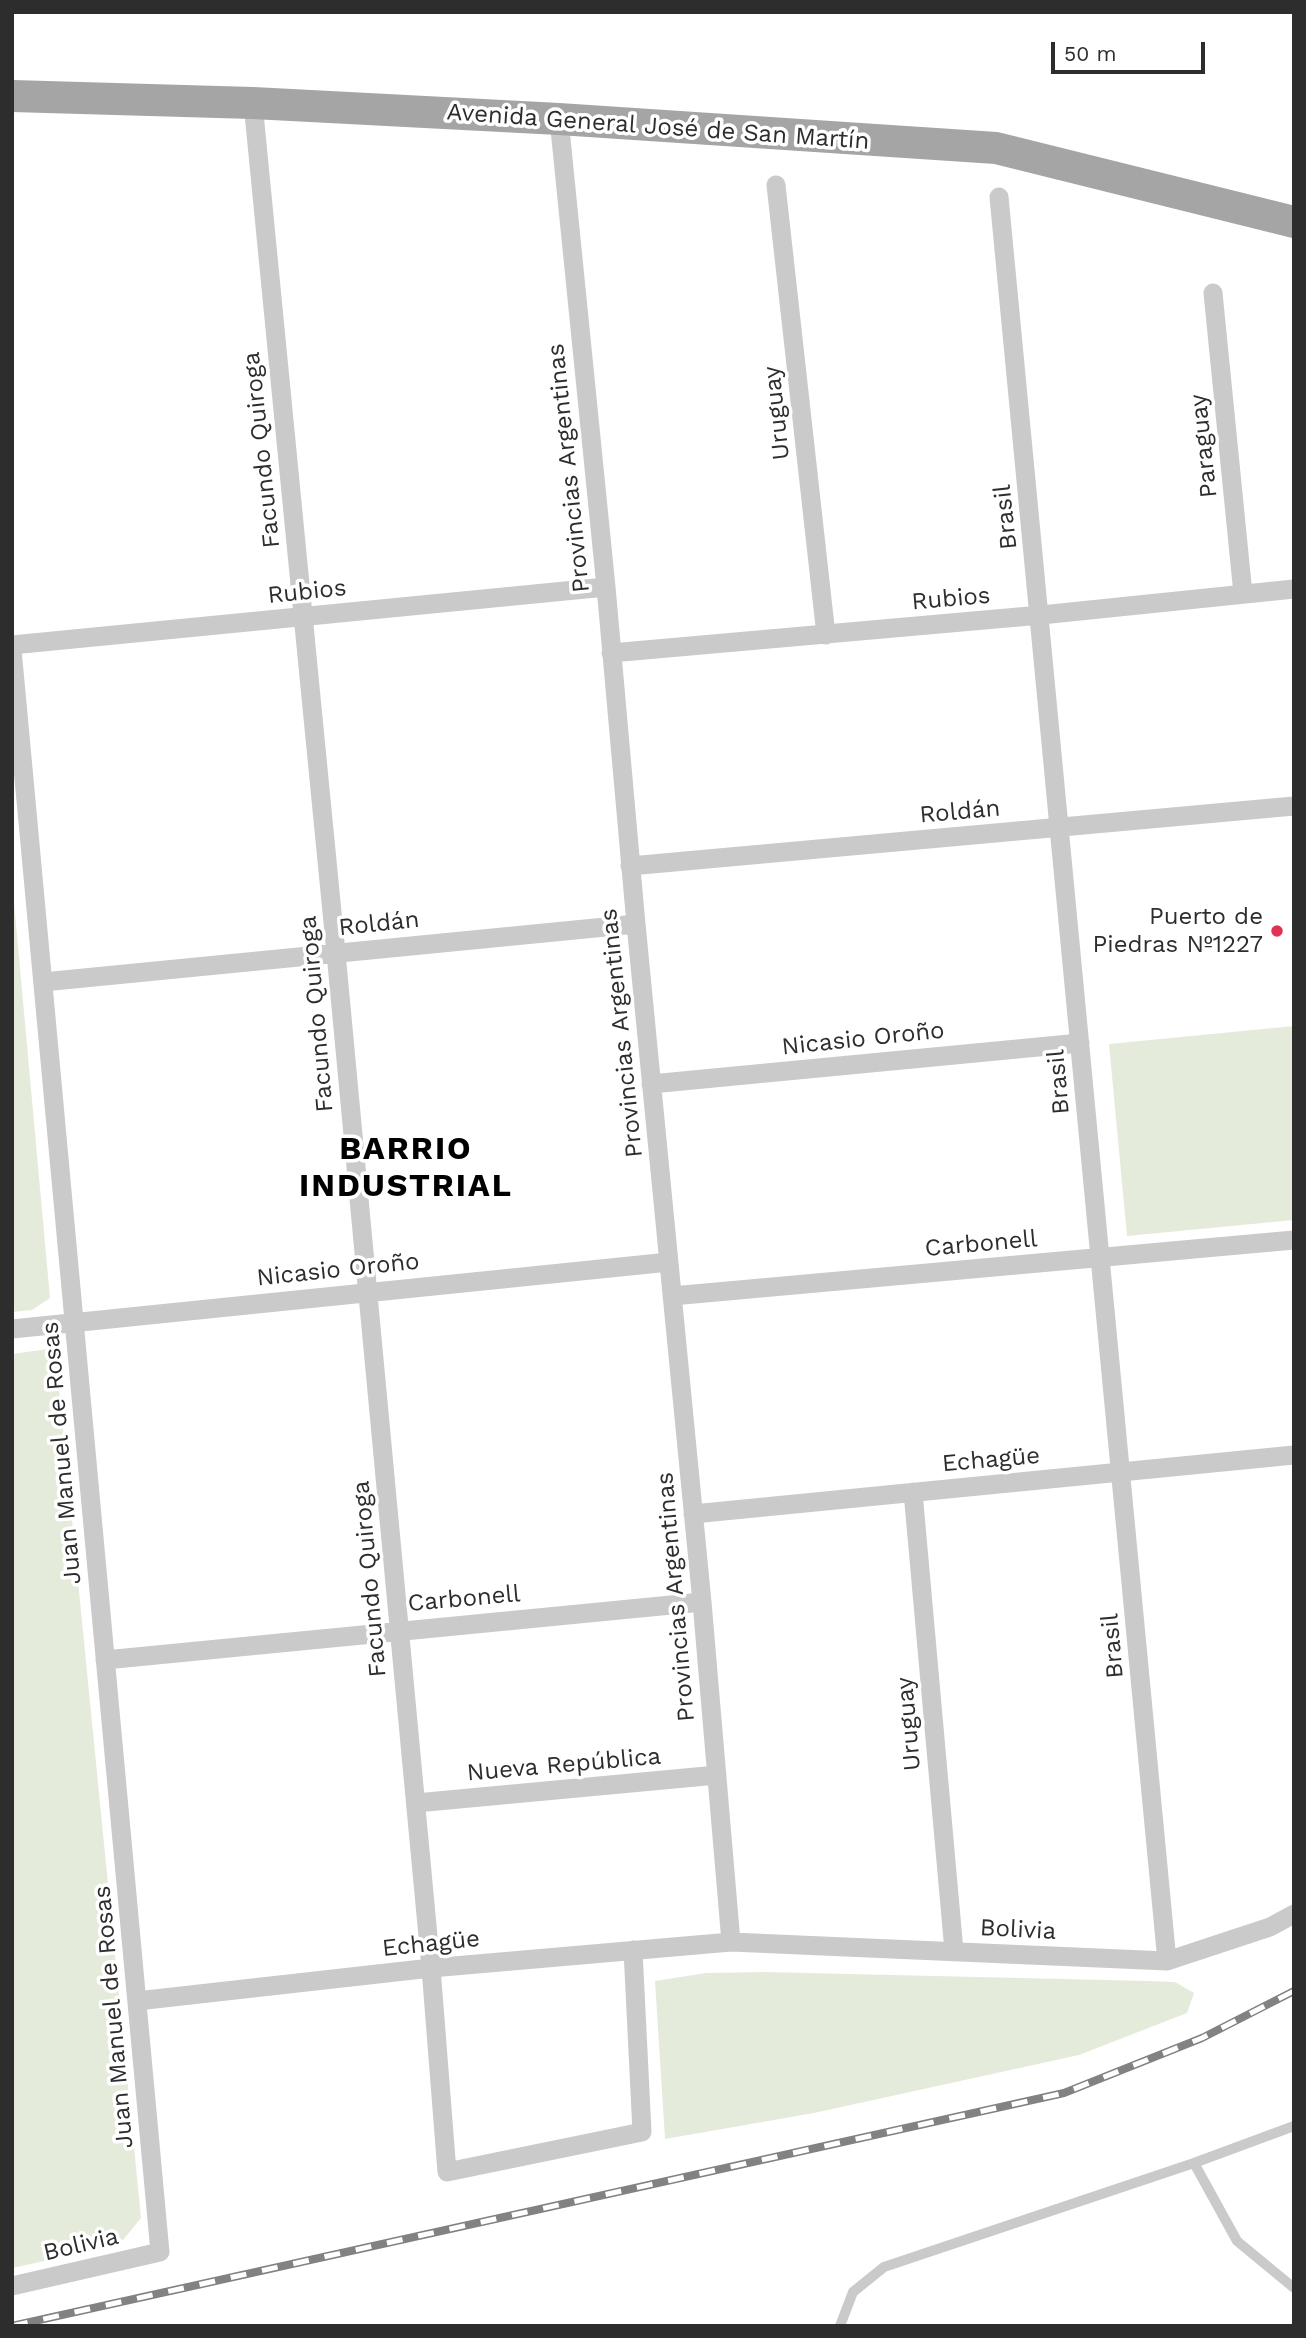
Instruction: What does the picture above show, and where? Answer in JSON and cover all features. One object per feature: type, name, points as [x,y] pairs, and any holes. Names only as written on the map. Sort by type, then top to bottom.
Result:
[{"type":"main road","name":"Avenida General José de San Martín","points":[[12,96],[253,103],[559,119],[996,148],[1294,222]]},
{"type":"street","name":"Facundo Quiroga","points":[[253,103],[416,1803],[447,2172],[642,2132],[632,1950]]},
{"type":"street","name":"Provincias Argentinas","points":[[559,119],[702,1602],[731,1942]]},
{"type":"street","name":"Uruguay","points":[[776,185],[826,635]]},
{"type":"street","name":"Brasil","points":[[999,198],[1041,615],[1167,1961]]},
{"type":"street","name":"Paraguay","points":[[1213,293],[1243,594]]},
{"type":"street","name":"Rubios","points":[[12,647],[606,587]]},
{"type":"street","name":"Rubios","points":[[611,653],[1041,615],[1294,589]]},
{"type":"street","name":"Juan Manuel de Rosas","points":[[12,647],[160,2252]]},
{"type":"street","name":"Roldán","points":[[630,866],[1294,806]]},
{"type":"street","name":"Roldán","points":[[43,982],[636,924]]},
{"type":"street","name":"Nicasio Oroño","points":[[651,1084],[1080,1043]]},
{"type":"street","name":"Carbonell","points":[[672,1296],[1294,1240]]},
{"type":"street","name":"Nicasio Oroño","points":[[12,1329],[669,1262]]},
{"type":"street","name":"Echagüe","points":[[693,1514],[1294,1455]]},
{"type":"street","name":"Uruguay","points":[[913,1492],[954,1951]]},
{"type":"street","name":"Carbonell","points":[[106,1660],[702,1602]]},
{"type":"street","name":"Nueva República","points":[[416,1803],[717,1775]]},
{"type":"street","name":"Bolivia","points":[[731,1942],[1167,1961],[1270,1927],[1294,1914]]},
{"type":"street","name":"Echagüe","points":[[137,2001],[431,1968],[731,1942]]},
{"type":"street","name":"Bolivia","points":[[12,2286],[160,2252]]},
{"type":"lane","points":[[840,2326],[853,2292],[884,2267],[1194,2163],[1294,2126]]},
{"type":"lane","points":[[1194,2163],[1237,2241],[1294,2288]]},
{"type":"green space","points":[[12,880],[50,1298],[32,1310],[12,1312]]},
{"type":"green space","points":[[1294,1026],[1294,1220],[1127,1236],[1109,1044]]},
{"type":"green space","points":[[55,1348],[141,2218],[119,2245],[12,2268],[12,1354]]},
{"type":"green space","points":[[765,1972],[1175,1982],[1194,1993],[1187,2013],[1079,2055],[814,2113],[665,2139],[655,1981],[706,1973]]},
{"type":"railway","points":[[12,2326],[1064,2093],[1202,2038],[1294,1991]]},
{"type":"place","name":"Puerto de Piedras Nº1227","points":[[1277,931]]},
{"type":"district","name":"BARRIO INDUSTRIAL","points":[[406,1168]]}]
